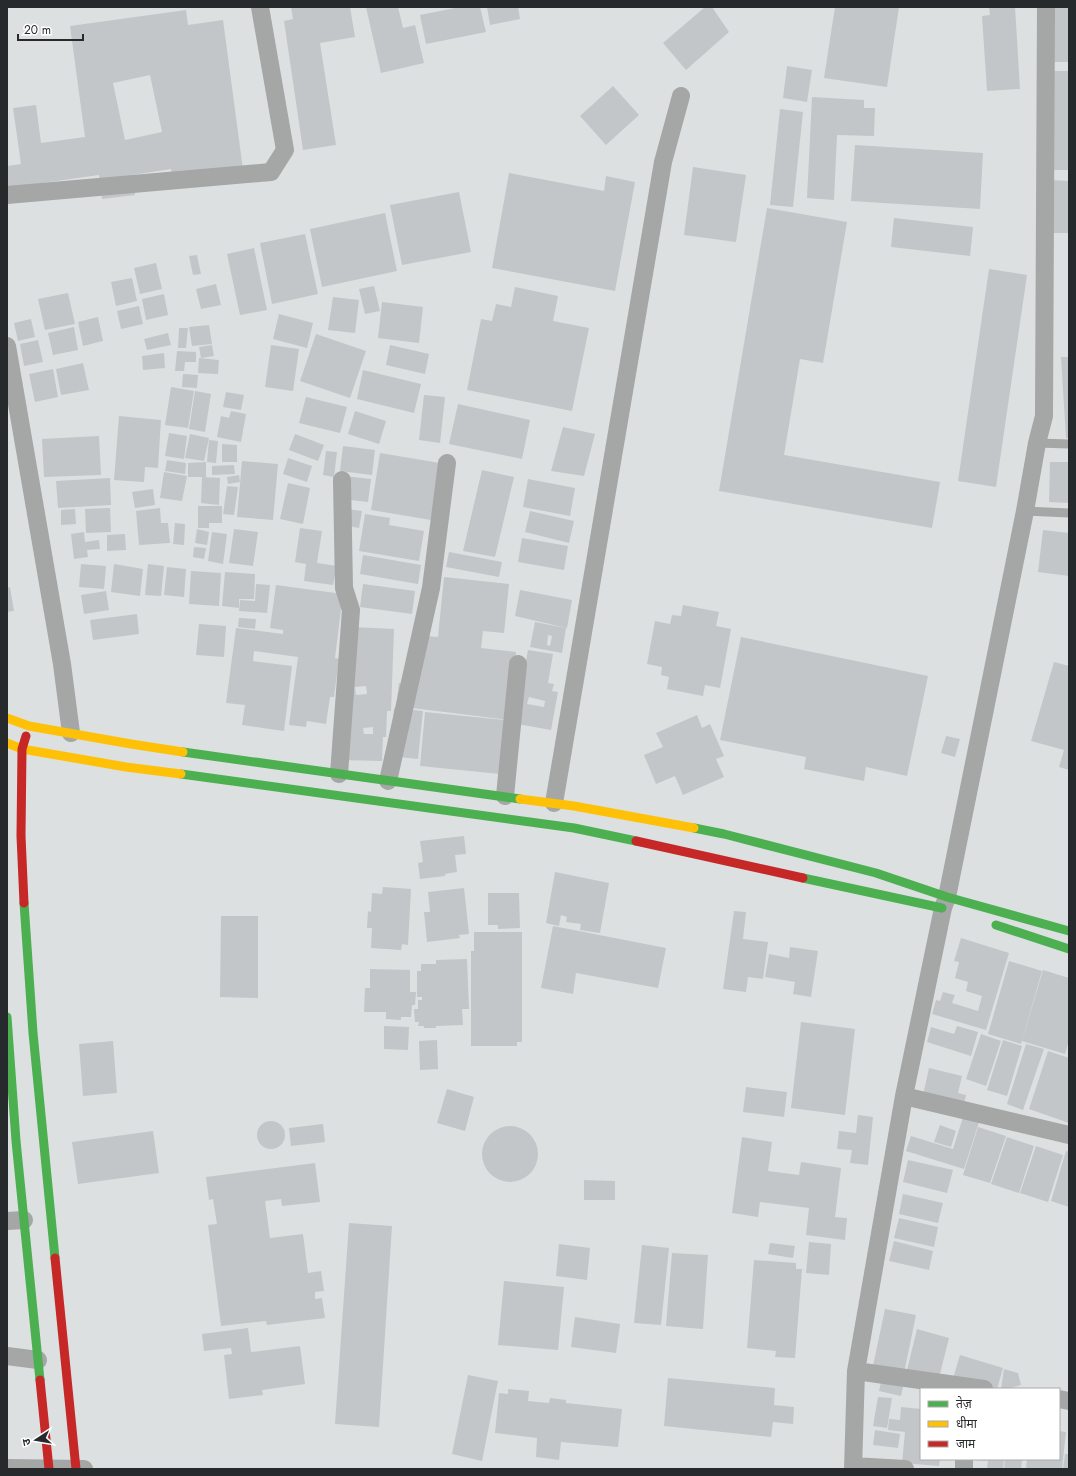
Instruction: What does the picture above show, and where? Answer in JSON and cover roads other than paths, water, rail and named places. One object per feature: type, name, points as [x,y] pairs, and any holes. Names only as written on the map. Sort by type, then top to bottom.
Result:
[{"type":"main road","points":[[7,718],[29,726],[131,744],[554,803],[724,834],[876,873],[947,905]]},
{"type":"main road","points":[[29,726],[22,749],[21,836],[26,941],[33,1033],[76,1469]]},
{"type":"main road","points":[[7,743],[22,749],[126,767],[574,828],[947,905],[1069,932]]},
{"type":"main road","points":[[987,923],[1069,949]]},
{"type":"main road","points":[[7,1018],[15,1220],[38,1360],[49,1469]]},
{"type":"street","points":[[7,195],[271,172],[285,150],[260,7]]},
{"type":"street","points":[[905,1469],[853,1467],[856,1371],[904,1096],[947,905],[1025,511],[1037,443],[1044,416],[1046,7]]},
{"type":"street","points":[[554,803],[662,170],[681,96]]},
{"type":"street","points":[[7,346],[62,664],[71,733]]},
{"type":"street","points":[[388,781],[431,588],[447,463]]},
{"type":"street","points":[[339,774],[350,610],[344,588],[342,480]]},
{"type":"street","points":[[505,796],[518,664]]},
{"type":"street","points":[[904,1096],[1069,1135]]},
{"type":"street","points":[[7,1356],[38,1360]]},
{"type":"street","points":[[856,1371],[977,1388]]},
{"type":"street","points":[[7,1468],[84,1469]]},
{"type":"lane","points":[[1037,443],[1069,444]]},
{"type":"lane","points":[[1025,511],[1069,513]]}]
